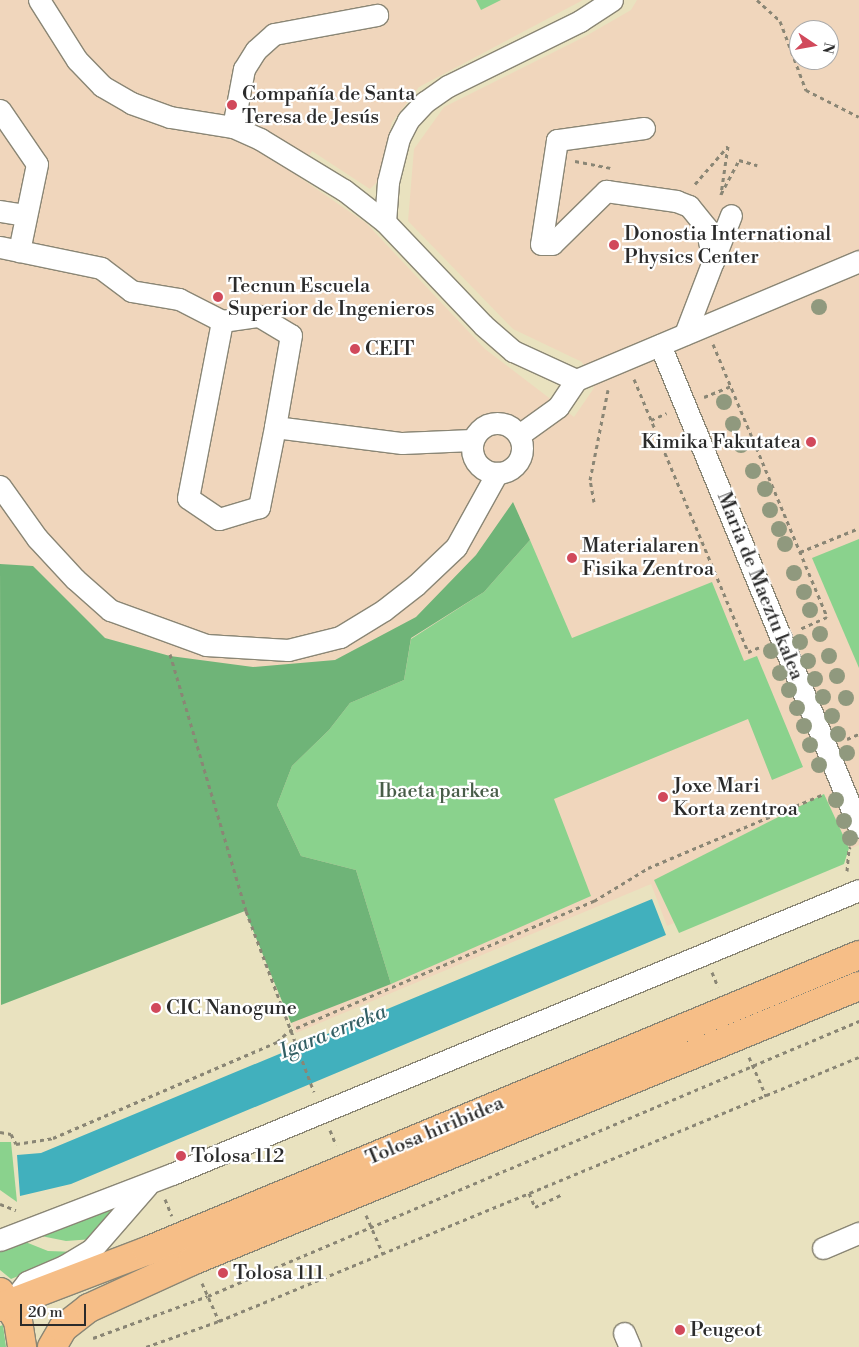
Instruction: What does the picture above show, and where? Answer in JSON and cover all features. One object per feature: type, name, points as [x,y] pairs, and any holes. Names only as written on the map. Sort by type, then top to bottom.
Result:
[{"type":"main road","name":"Tolosa hiribidea","points":[[3,1301],[147,1251],[859,955]]},
{"type":"main road","name":"Tolosa hiribidea","points":[[52,1347],[63,1328],[89,1308],[184,1264],[859,986]]},
{"type":"main road","points":[[3,1301],[18,1321],[22,1347]]},
{"type":"street","points":[[385,222],[388,182],[399,138],[408,120],[425,102],[448,86],[580,21],[612,0]]},
{"type":"street","points":[[46,5],[77,60],[102,86],[131,103],[170,117],[233,127],[302,164],[344,190],[385,222],[462,304],[514,351],[576,380]]},
{"type":"street","points":[[233,127],[244,69],[256,50],[274,34],[377,15]]},
{"type":"street","points":[[0,110],[37,164],[26,215],[9,249],[101,268],[131,291],[179,300],[222,321],[259,316],[291,335],[276,427],[259,507],[219,519],[188,498],[222,321]]},
{"type":"street","points":[[644,128],[557,140],[541,244],[552,244],[606,191],[676,201],[689,206],[706,227],[714,261]]},
{"type":"street","points":[[0,211],[26,215]]},
{"type":"street","points":[[685,334],[731,216]]},
{"type":"street","points":[[519,435],[558,407],[576,380],[859,261]]},
{"type":"street","name":"Maria de Maeztu kalea","points":[[660,345],[859,827]]},
{"type":"street","points":[[497,422],[506,424],[519,435],[522,443],[520,460],[506,472],[497,473],[483,470],[477,464],[471,449],[472,440],[479,429],[497,422]]},
{"type":"street","points":[[276,427],[402,443],[472,440]]},
{"type":"street","points":[[0,486],[37,538],[75,579],[110,610],[206,644],[288,650],[340,637],[384,610],[416,584],[456,547],[497,473]]},
{"type":"street","points":[[4,1236],[149,1184],[859,890]]},
{"type":"street","points":[[3,1301],[27,1282],[64,1266],[92,1249],[149,1184]]},
{"type":"street","points":[[823,1248],[859,1233]]},
{"type":"path","points":[[757,0],[780,21],[806,90],[859,117]]},
{"type":"path","points":[[690,183],[698,185],[728,146],[721,194],[739,160],[757,165]]},
{"type":"path","points":[[571,158],[615,169]]},
{"type":"path","points":[[697,400],[730,386]]},
{"type":"path","points":[[800,552],[859,528]]},
{"type":"path","points":[[170,656],[246,911],[289,1031],[312,1088]]},
{"type":"path","points":[[848,739],[859,734]]},
{"type":"path","points":[[0,1132],[11,1134],[16,1144],[53,1138],[277,1042],[289,1031],[594,901],[648,868],[824,794]]},
{"type":"path","points":[[709,990],[727,983]]},
{"type":"path","points":[[86,1341],[208,1296],[859,1022]]},
{"type":"path","points":[[146,1347],[219,1321],[859,1057]]},
{"type":"path","points":[[326,1148],[345,1140]]},
{"type":"path","points":[[529,1193],[535,1207],[563,1194]]},
{"type":"path","points":[[162,1216],[180,1208]]},
{"type":"shaded area","points":[[0,0],[583,0],[419,87],[392,122],[377,182],[370,189],[312,151],[296,175],[366,223],[485,349],[574,417],[594,388],[582,362],[513,329],[408,221],[414,149],[444,107],[586,36],[631,10],[637,0],[859,0],[859,845],[667,926],[651,884],[296,1033],[246,911],[170,656],[105,638],[0,575]]},
{"type":"green space","points":[[476,0],[501,0],[481,10]]},
{"type":"green space","points":[[513,502],[530,540],[484,592],[411,638],[404,680],[350,703],[329,730],[292,766],[277,805],[301,856],[356,870],[391,984],[291,1023],[245,911],[1,1005],[0,564],[33,566],[105,638],[170,656],[253,667],[335,660],[416,617],[476,555]]},
{"type":"green space","points":[[859,539],[859,668],[812,558]]},
{"type":"green space","name":"Ibaeta parkea","points":[[530,540],[572,638],[712,582],[744,661],[757,656],[803,767],[772,780],[748,719],[554,799],[591,896],[391,984],[356,870],[301,856],[277,805],[292,766],[329,730],[350,703],[404,680],[411,639],[484,592]]},
{"type":"green space","points":[[824,794],[849,848],[844,864],[679,933],[654,880]]},
{"type":"green space","points":[[0,1142],[11,1142],[17,1202],[0,1190]]},
{"type":"green space","points":[[115,1206],[115,1211],[93,1239],[66,1241],[36,1235]]},
{"type":"green space","points":[[23,1241],[48,1251],[77,1252],[11,1279],[0,1270],[0,1250]]},
{"type":"green space","points":[[3,1325],[6,1347],[0,1347],[0,1326]]},
{"type":"water","name":"Igara erreka","points":[[652,899],[666,935],[71,1184],[20,1196],[17,1155],[41,1153]]},
{"type":"place","name":"Compañía de Santa Teresa de Jesús","points":[[232,105]]},
{"type":"place","name":"Donostia International Physics Center","points":[[614,245]]},
{"type":"place","name":"Tecnun Escuela Superior de Ingenieros","points":[[218,297]]},
{"type":"place","name":"CEIT","points":[[355,349]]},
{"type":"place","name":"Kimika Fakutatea","points":[[811,442]]},
{"type":"place","name":"Materialaren Fisika Zentroa","points":[[572,558]]},
{"type":"place","name":"Joxe Mari Korta zentroa","points":[[663,797]]},
{"type":"place","name":"CIC Nanogune","points":[[156,1008]]},
{"type":"place","name":"Tolosa 112","points":[[181,1156]]},
{"type":"place","name":"Tolosa 111","points":[[223,1273]]},
{"type":"place","name":"Peugeot","points":[[680,1330]]}]
